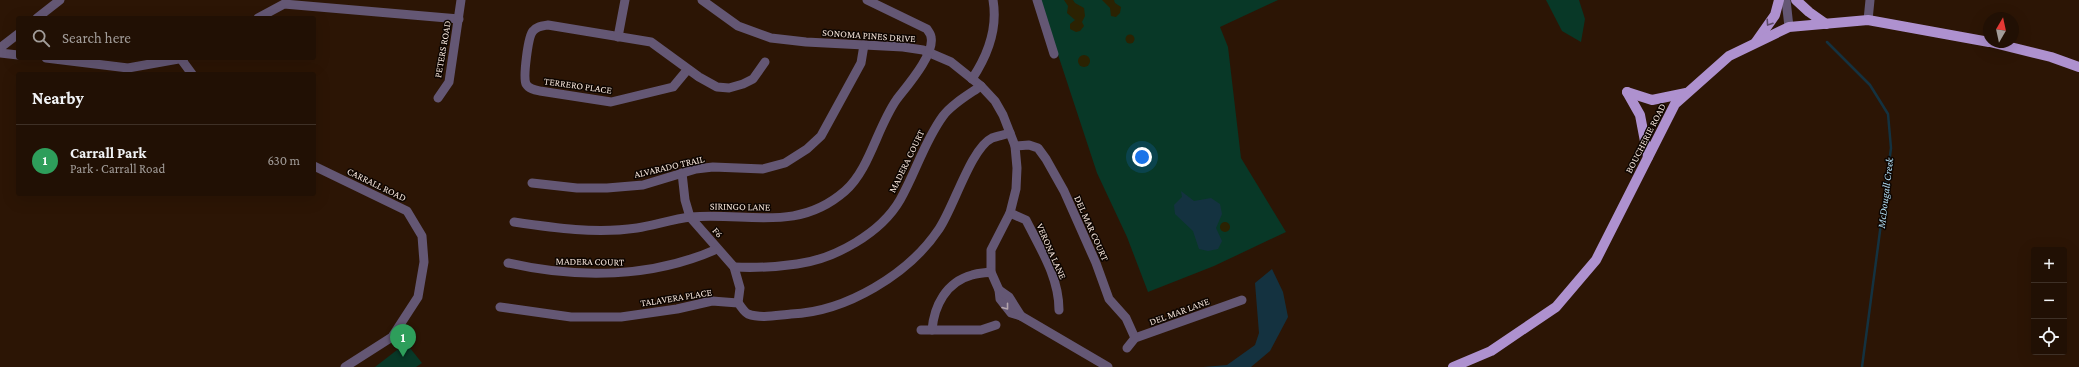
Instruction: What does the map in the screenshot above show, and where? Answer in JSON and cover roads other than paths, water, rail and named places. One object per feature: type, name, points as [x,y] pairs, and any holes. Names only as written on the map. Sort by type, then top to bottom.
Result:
[{"type":"main road","points":[[1754,44],[1775,15],[1779,0]]},
{"type":"main road","points":[[1796,0],[1809,12],[1826,24]]},
{"type":"main road","name":"BOUCHERIE ROAD","points":[[1452,367],[1491,351],[1556,307],[1596,260],[1675,104],[1728,56],[1789,27],[1868,20],[1983,41]]},
{"type":"main road","name":"BOUCHERIE ROAD","points":[[2014,48],[2051,57],[2079,67]]},
{"type":"main road","points":[[1648,158],[1640,115],[1627,92],[1652,100],[1688,92]]},
{"type":"street","points":[[40,16],[60,0]]},
{"type":"street","name":"PETERS ROAD","points":[[438,98],[449,82],[461,0]]},
{"type":"street","points":[[618,37],[625,0]]},
{"type":"street","name":"SONOMA PINES DRIVE","points":[[702,0],[738,26],[771,38],[806,42],[903,46],[930,53],[952,62],[981,86],[999,108],[1010,133],[1015,146],[1017,168],[1016,189],[1010,213],[991,250],[991,272],[999,290],[1000,299],[1011,313],[1021,316],[1108,367]]},
{"type":"street","points":[[867,0],[927,29],[932,37],[930,53]]},
{"type":"street","points":[[972,79],[984,62],[991,40],[995,14],[993,0]]},
{"type":"street","points":[[1037,0],[1054,54]]},
{"type":"street","points":[[1786,0],[1789,27]]},
{"type":"street","points":[[1868,20],[1870,0]]},
{"type":"street","points":[[262,16],[284,4],[459,19]]},
{"type":"street","name":"TERRERO PLACE","points":[[688,69],[673,87],[611,102],[540,92],[526,84],[524,76],[530,35],[538,27],[548,25],[651,42],[688,69],[717,87],[730,88],[753,78],[765,62]]},
{"type":"street","points":[[0,48],[16,36]]},
{"type":"street","name":"ALVARADO TRAIL","points":[[532,183],[577,188],[607,188],[643,185],[696,169],[713,167],[763,169],[785,163],[807,150],[821,136],[861,63],[864,45]]},
{"type":"street","points":[[0,52],[16,55]]},
{"type":"street","name":"SIRINGO LANE","points":[[514,222],[562,229],[596,231],[637,228],[690,217],[723,216],[766,219],[795,216],[817,209],[843,192],[856,181],[892,106],[930,53]]},
{"type":"street","points":[[62,60],[128,68],[176,60]]},
{"type":"street","points":[[183,60],[191,72]]},
{"type":"street","name":"MADERA COURT","points":[[734,267],[759,268],[799,264],[827,256],[856,241],[882,222],[899,200],[926,144],[944,115],[981,86]]},
{"type":"street","points":[[738,303],[747,314],[760,316],[796,314],[832,306],[867,292],[898,272],[922,251],[939,229],[958,194],[967,170],[980,149],[991,138],[1010,133]]},
{"type":"street","name":"DEL MAR COURT","points":[[1015,146],[1029,145],[1038,148],[1046,159],[1064,191],[1096,263],[1109,299],[1126,318],[1135,338]]},
{"type":"street","name":"CARRALL ROAD","points":[[316,167],[407,211],[422,236],[424,262],[418,297],[392,337],[345,367]]},
{"type":"street","name":"F6","points":[[682,174],[685,200],[690,217],[734,267],[740,288],[738,303]]},
{"type":"street","name":"VERONA LANE","points":[[1010,213],[1026,220],[1055,279],[1059,299],[1059,310]]},
{"type":"street","name":"MADERA COURT","points":[[508,263],[539,270],[583,274],[624,273],[667,266],[699,257],[718,249]]},
{"type":"street","points":[[932,330],[933,316],[937,303],[956,283],[972,275],[991,272]]},
{"type":"street","name":"DEL MAR LANE","points":[[1135,338],[1242,300]]},
{"type":"street","name":"TALAVERA PLACE","points":[[500,307],[571,317],[621,317],[677,309],[712,301],[738,303]]},
{"type":"street","points":[[920,330],[981,330],[996,326]]},
{"type":"street","points":[[1127,348],[1135,338]]},
{"type":"water","points":[[1181,191],[1194,201],[1211,198],[1220,204],[1222,214],[1216,228],[1222,241],[1218,249],[1208,251],[1199,249],[1193,231],[1175,214],[1174,205],[1182,197]]},
{"type":"water","points":[[1272,269],[1283,292],[1288,317],[1270,351],[1251,367],[1203,367],[1227,365],[1255,345],[1259,333],[1255,283]]},
{"type":"waterway","name":"McDougall Creek","points":[[1827,42],[1870,85],[1888,114],[1891,148],[1862,367]]},
{"type":"place","name":"Carrall Park","points":[[403,357]]}]
